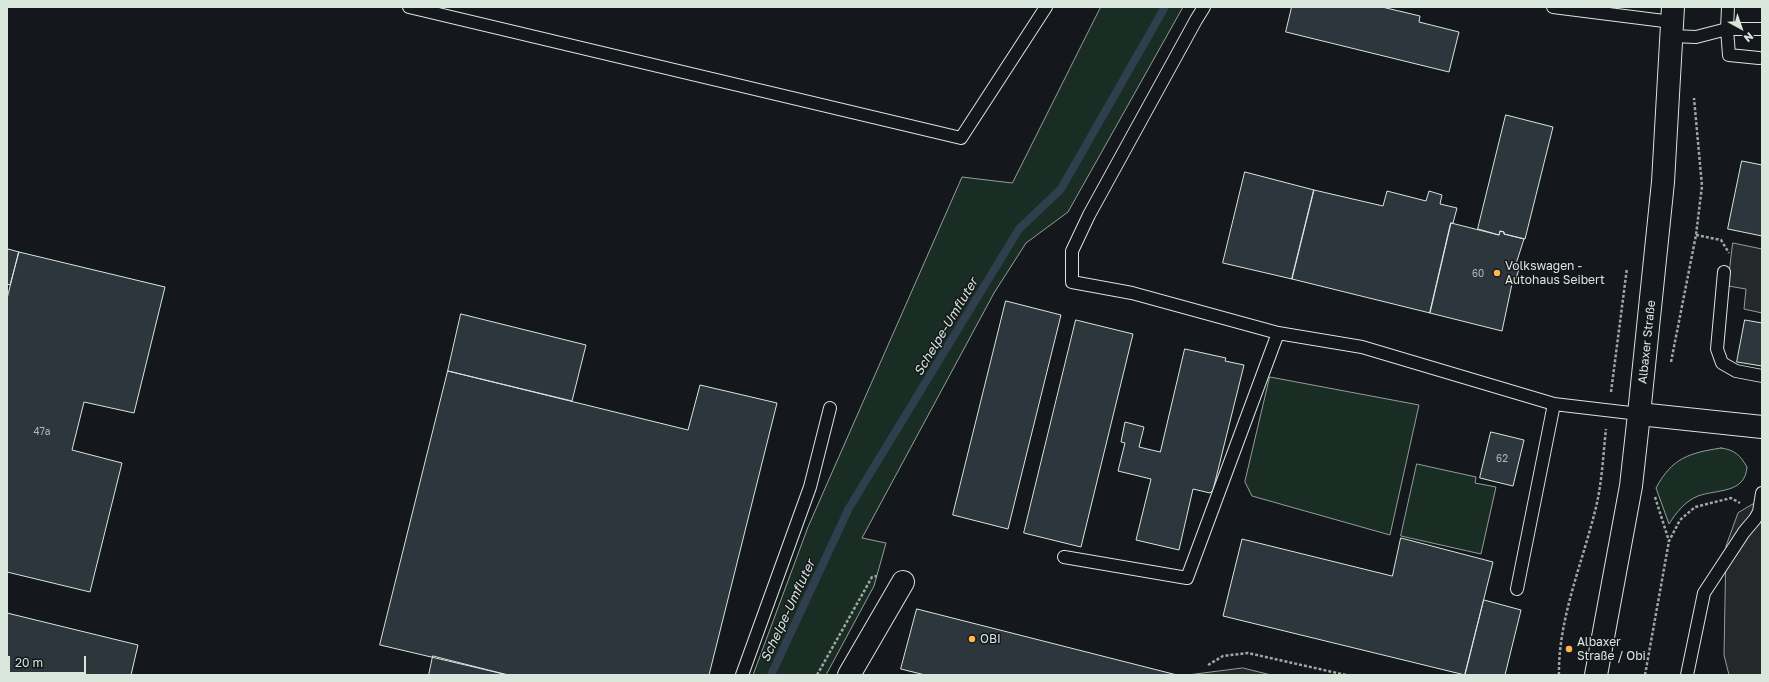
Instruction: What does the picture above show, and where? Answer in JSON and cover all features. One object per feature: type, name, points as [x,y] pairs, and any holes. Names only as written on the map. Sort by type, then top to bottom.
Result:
[{"type":"main road","name":"Albaxer Straße","points":[[1596,675],[1631,486],[1663,182],[1673,22]]},
{"type":"main road","points":[[1639,414],[1762,427]]},
{"type":"main road","points":[[849,675],[903,582]]},
{"type":"lane","points":[[409,7],[961,138],[1046,7]]},
{"type":"lane","points":[[1204,7],[1097,201],[1072,250],[1072,282],[1132,293],[1278,333],[1362,347],[1554,404],[1639,414]]},
{"type":"lane","points":[[1553,7],[1673,22],[1696,37],[1727,29],[1762,29]]},
{"type":"lane","points":[[1728,7],[1727,29],[1729,55],[1759,58]]},
{"type":"lane","points":[[1724,272],[1717,349],[1722,363],[1736,371],[1762,376]]},
{"type":"lane","points":[[1064,557],[1187,578],[1278,333]]},
{"type":"lane","points":[[1517,589],[1554,404]]},
{"type":"lane","points":[[742,675],[810,487],[830,408]]},
{"type":"lane","points":[[1687,675],[1704,593],[1759,512],[1762,493]]},
{"type":"path","points":[[1674,339],[1696,234],[1702,186],[1694,91]]},
{"type":"path","points":[[1696,234],[1721,240],[1731,260]]},
{"type":"path","points":[[1559,675],[1559,655],[1569,609],[1596,510],[1628,264]]},
{"type":"path","points":[[1652,490],[1669,541]]},
{"type":"path","points":[[1645,675],[1669,541],[1680,520],[1695,507],[1731,498],[1759,512]]},
{"type":"path","points":[[1208,665],[1223,656],[1248,653],[1346,675]]},
{"type":"green space","points":[[1101,7],[1183,7],[1068,212],[1026,243],[994,293],[862,538],[886,543],[874,586],[826,675],[753,675],[808,527],[962,177],[1012,183]]},
{"type":"green space","points":[[1270,377],[1419,405],[1390,535],[1252,496],[1245,482]]},
{"type":"green space","points":[[1721,448],[1730,450],[1737,454],[1747,467],[1745,476],[1741,482],[1729,489],[1693,498],[1681,508],[1669,524],[1656,488],[1662,478],[1675,463],[1682,459],[1700,452]]},
{"type":"green space","points":[[1417,464],[1476,477],[1475,483],[1496,487],[1481,554],[1401,536]]},
{"type":"shaded area","points":[[1733,243],[1762,249],[1762,313],[1744,309],[1746,289],[1728,286]]},
{"type":"shaded area","points":[[1762,499],[1762,675],[1729,675],[1724,655],[1726,546],[1738,513]]},
{"type":"shaded area","points":[[1243,668],[1271,675],[1188,675]]},
{"type":"building","points":[[1292,7],[1382,7],[1420,16],[1419,22],[1459,32],[1449,72],[1286,32]]},
{"type":"building","points":[[1506,115],[1553,127],[1525,239],[1504,234],[1504,232],[1500,231],[1499,235],[1478,229]]},
{"type":"building","points":[[1742,161],[1762,165],[1762,236],[1728,229]]},
{"type":"building","points":[[1245,172],[1314,190],[1292,279],[1223,263]]},
{"type":"building","points":[[1314,190],[1383,206],[1387,191],[1426,201],[1429,191],[1442,195],[1440,204],[1457,208],[1453,223],[1451,223],[1430,313],[1292,279]]},
{"type":"building","points":[[1451,223],[1499,235],[1500,231],[1504,232],[1504,234],[1524,239],[1515,267],[1519,269],[1516,279],[1513,279],[1502,331],[1430,313]]},
{"type":"building","points":[[8,249],[19,252],[10,285],[7,284]]},
{"type":"building","points":[[19,252],[165,287],[134,413],[84,402],[72,450],[122,463],[90,592],[7,572],[7,299]]},
{"type":"building","points":[[1006,301],[1061,315],[1008,529],[953,515]]},
{"type":"building","points":[[461,314],[586,345],[572,401],[448,371]]},
{"type":"building","points":[[1076,320],[1133,334],[1081,547],[1024,533]]},
{"type":"building","points":[[1745,320],[1762,323],[1762,366],[1737,362]]},
{"type":"building","points":[[1185,349],[1226,358],[1225,361],[1244,365],[1213,490],[1210,493],[1193,489],[1179,550],[1136,540],[1151,479],[1118,471],[1125,443],[1121,442],[1125,422],[1144,427],[1139,447],[1160,452]]},
{"type":"building","points":[[448,371],[688,430],[700,385],[777,403],[709,675],[508,675],[380,645]]},
{"type":"building","points":[[1491,432],[1524,440],[1513,486],[1480,478]]},
{"type":"building","points":[[1401,538],[1493,562],[1465,675],[1223,616],[1242,539],[1392,576]]},
{"type":"building","points":[[1484,600],[1521,610],[1505,675],[1465,675]]},
{"type":"building","name":"OBI","points":[[917,609],[1177,675],[925,675],[901,669]]},
{"type":"building","points":[[7,613],[138,645],[131,675],[7,675]]},
{"type":"building","points":[[433,656],[508,675],[429,675]]},
{"type":"waterway","name":"Schelpe-Umfluter","points":[[771,675],[849,508],[1019,229],[1061,189],[1165,7]]},
{"type":"place","name":"Volkswagen - Autohaus Seibert","points":[[1497,273]]},
{"type":"place","name":"OBI","points":[[972,639]]},
{"type":"place","name":"Albaxer Straße / Obi","points":[[1569,649]]}]
